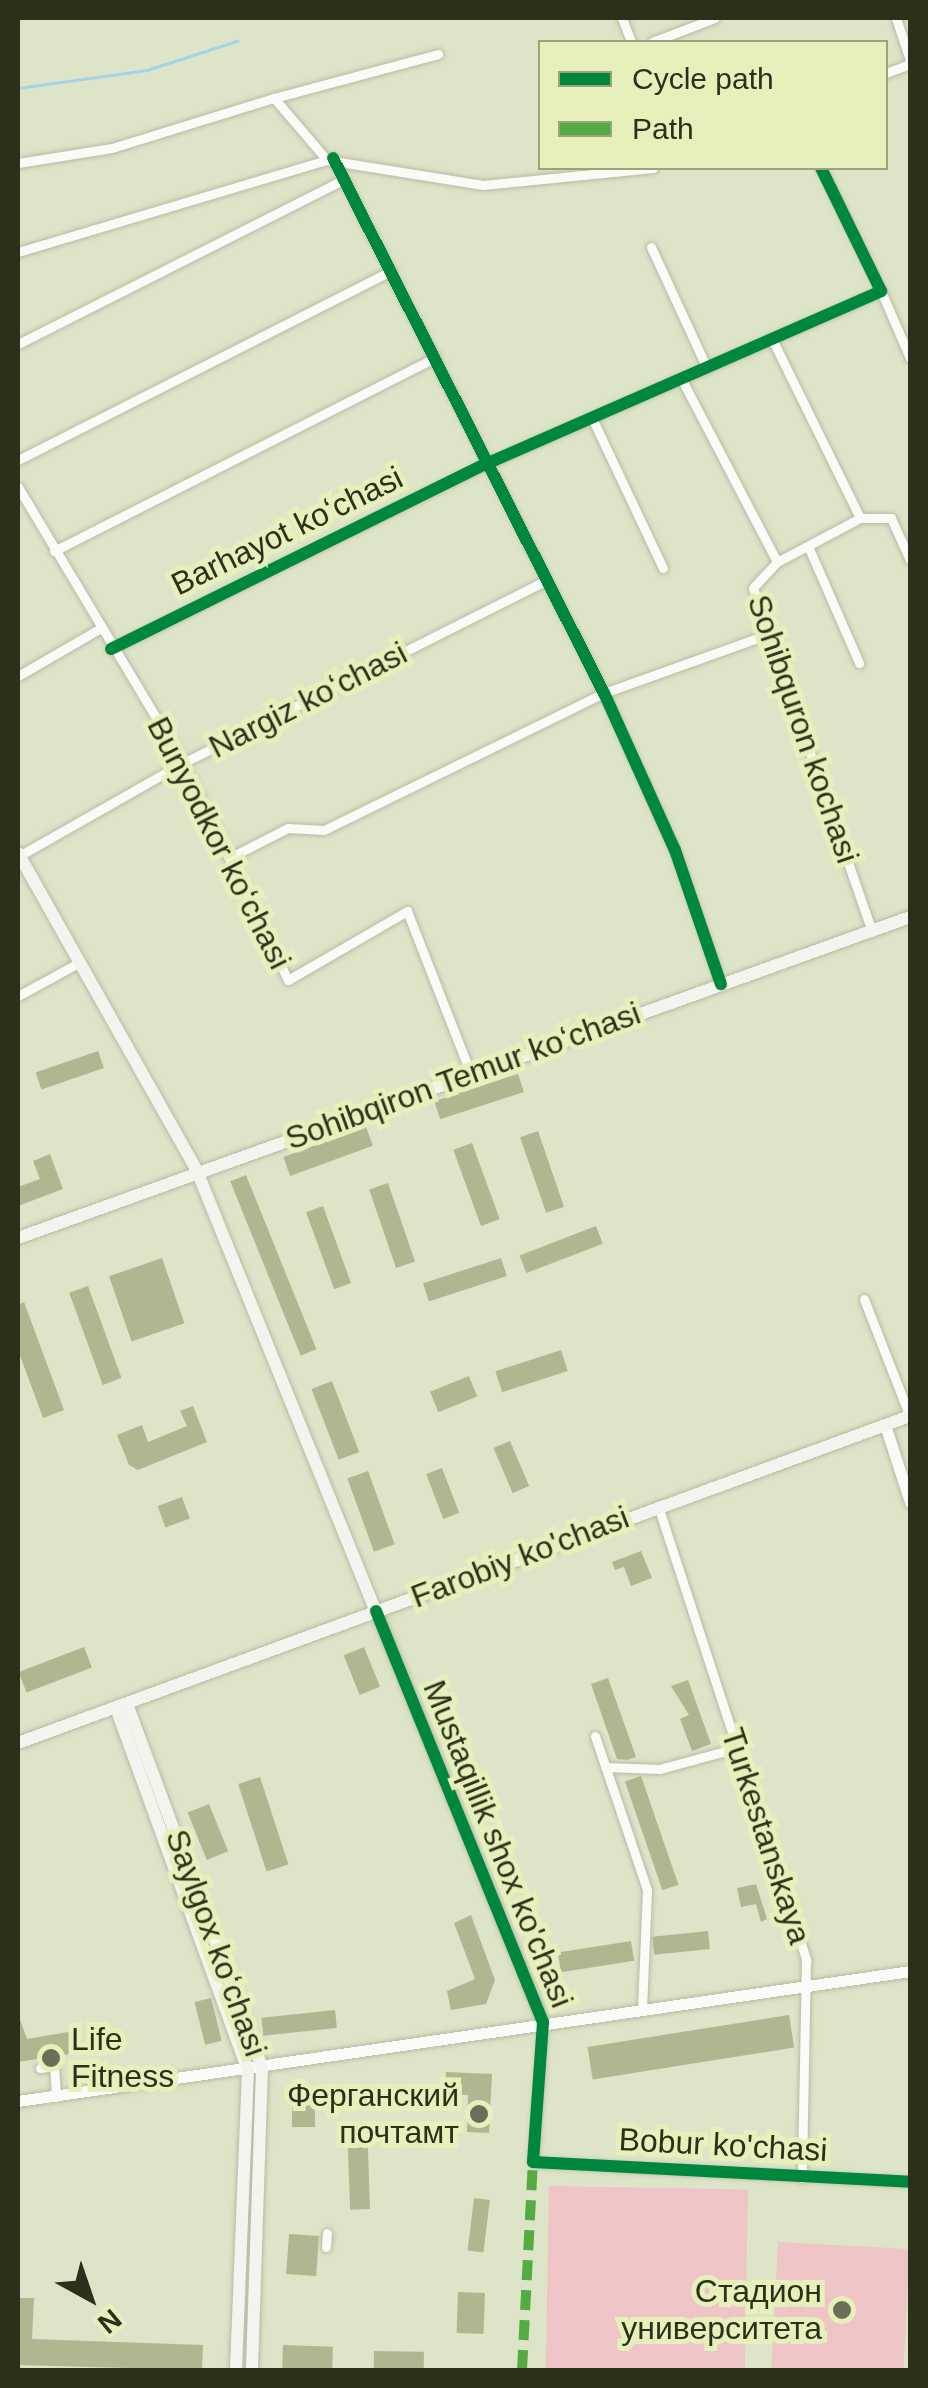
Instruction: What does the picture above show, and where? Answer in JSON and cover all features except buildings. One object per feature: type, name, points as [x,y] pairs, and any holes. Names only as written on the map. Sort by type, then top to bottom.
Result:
[{"type":"main road","name":"Mustaqillik shox ko'chasi","points":[[18,854],[197,1172],[376,1612]]},
{"type":"main road","name":"Sohibqiron Temur koʻchasi","points":[[18,1238],[470,1072],[910,917]]},
{"type":"main road","name":"Farobiy ko'chasi","points":[[18,1743],[910,1417]]},
{"type":"main road","name":"Saylgox koʻchasi","points":[[121,1706],[255,2069],[252,2370]]},
{"type":"main road","name":"Saylgox koʻchasi","points":[[236,2370],[255,2069]]},
{"type":"street","points":[[657,40],[715,18]]},
{"type":"street","points":[[896,18],[907,40],[910,62]]},
{"type":"street","points":[[18,163],[112,148],[274,98],[438,54]]},
{"type":"street","points":[[274,98],[345,180],[436,357],[604,693],[674,850],[722,984]]},
{"type":"street","points":[[18,252],[330,159],[482,185],[633,170]]},
{"type":"street","points":[[822,170],[910,358]]},
{"type":"street","points":[[18,344],[345,180]]},
{"type":"street","points":[[651,247],[706,368]]},
{"type":"street","points":[[18,460],[392,270]]},
{"type":"street","name":"Barhayot koʻchasi","points":[[111,649],[488,463],[881,291]]},
{"type":"street","points":[[772,339],[860,518]]},
{"type":"street","points":[[54,551],[436,357]]},
{"type":"street","name":"Sohibquron kochasi","points":[[682,380],[777,562],[752,582],[872,930]]},
{"type":"street","points":[[592,418],[663,568]]},
{"type":"street","name":"Bunyodkor koʻchasi","points":[[18,487],[99,629],[183,763],[288,980],[407,911],[470,1072]]},
{"type":"street","points":[[777,562],[860,518],[891,518],[910,556]]},
{"type":"street","points":[[808,546],[858,662]]},
{"type":"street","name":"Nargiz koʻchasi","points":[[18,854],[183,763],[547,580]]},
{"type":"street","points":[[18,676],[99,629]]},
{"type":"street","points":[[229,858],[288,828],[324,830],[604,693],[769,634]]},
{"type":"street","points":[[18,996],[81,961]]},
{"type":"street","points":[[864,1299],[910,1417]]},
{"type":"street","points":[[885,1425],[910,1502]]},
{"type":"street","name":"Turkestanskaya","points":[[658,1506],[737,1748],[807,1984],[802,2178]]},
{"type":"street","name":"Mustaqillik shox ko'chasi","points":[[376,1612],[542,2022],[533,2162]]},
{"type":"street","points":[[595,1736],[646,1890],[642,2008]]},
{"type":"street","points":[[605,1767],[660,1769],[737,1748]]},
{"type":"street","points":[[18,2102],[255,2069],[542,2022],[910,1971]]},
{"type":"street","points":[[40,2068],[58,2065],[56,2097]]},
{"type":"street","name":"Bobur ko'chasi","points":[[533,2162],[910,2182]]},
{"type":"street","points":[[326,2247],[327,2233]]},
{"type":"shaded area","points":[[549,2186],[748,2189],[745,2370],[546,2370]]},
{"type":"shaded area","name":"Стадион университета","points":[[778,2242],[910,2249],[903,2370],[771,2370]]},
{"type":"waterway","points":[[18,88],[147,70],[237,41]]},
{"type":"marked path","points":[[522,2370],[533,2162]]},
{"type":"cycle path","points":[[333,158],[604,693],[675,850],[721,984]]},
{"type":"cycle path","points":[[111,649],[488,463],[881,291],[822,170]]},
{"type":"cycle path","points":[[376,1611],[543,2022],[533,2162],[910,2182]]},
{"type":"place","name":"Life Fitness","points":[[51,2058]]},
{"type":"place","name":"Ферганский почтамт","points":[[479,2114]]},
{"type":"place","name":"Стадион университета","points":[[842,2310]]}]
